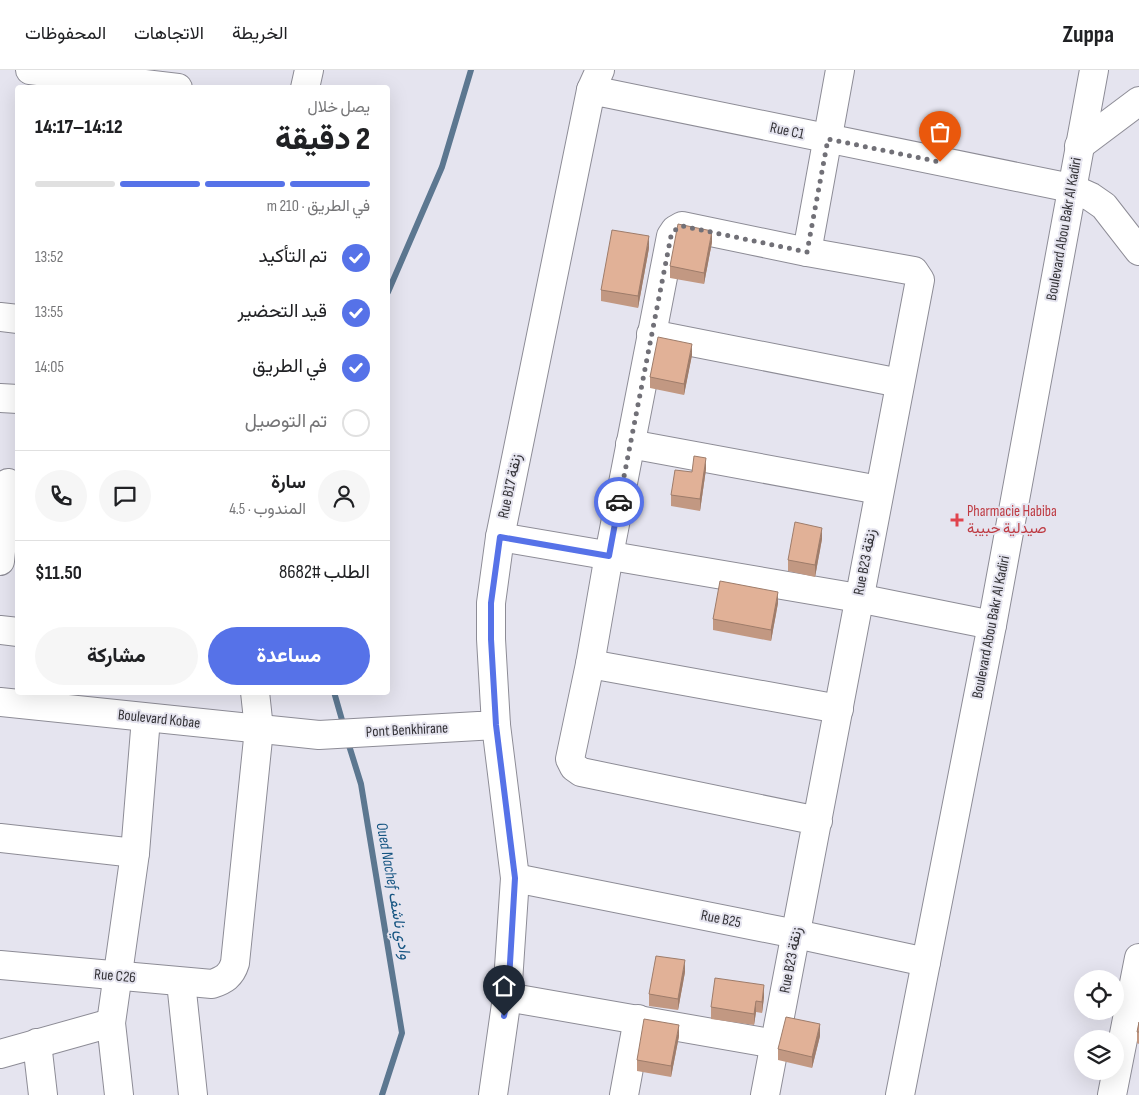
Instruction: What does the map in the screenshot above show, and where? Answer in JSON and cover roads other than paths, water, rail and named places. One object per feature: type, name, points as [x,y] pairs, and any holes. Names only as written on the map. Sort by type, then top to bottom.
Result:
[{"type":"street","points":[[306,85],[309,70]]},
{"type":"street","points":[[807,252],[840,70]]},
{"type":"street","name":"Boulevard Abou Bakr Al Kadiri","points":[[900,1095],[992,625],[1094,70]]},
{"type":"street","points":[[47,75],[148,85]]},
{"type":"street","name":"Rue C1","points":[[596,80],[828,139],[1071,188],[1091,197],[1104,206],[1139,251]]},
{"type":"street","name":"Rue B17 زنقة","points":[[493,1095],[508,997],[515,878],[496,725],[491,603],[500,537],[596,80]]},
{"type":"street","points":[[1079,146],[1139,101]]},
{"type":"street","name":"Rue B23 زنقة","points":[[651,334],[671,236],[675,230],[682,226],[807,252],[914,271],[919,276],[920,285],[858,598],[839,709],[765,1095]]},
{"type":"street","points":[[0,317],[15,319]]},
{"type":"street","points":[[818,821],[581,772],[574,767],[570,759],[590,664],[651,334],[900,382]]},
{"type":"street","points":[[0,398],[15,399]]},
{"type":"street","points":[[630,444],[879,490]]},
{"type":"street","points":[[0,561],[9,483]]},
{"type":"street","points":[[500,537],[858,598],[992,625]]},
{"type":"street","points":[[0,566],[15,568]]},
{"type":"street","points":[[0,630],[15,632]]},
{"type":"street","points":[[590,664],[839,709]]},
{"type":"street","points":[[255,695],[259,728]]},
{"type":"street","name":"Boulevard Kobae","points":[[0,702],[319,735]]},
{"type":"street","points":[[119,1095],[111,1023],[136,853],[146,718]]},
{"type":"street","name":"Pont Benkhirane","points":[[319,735],[496,725]]},
{"type":"street","name":"Rue C26","points":[[0,965],[212,984],[229,976],[235,963],[259,728]]},
{"type":"street","points":[[0,838],[136,853]]},
{"type":"street","name":"Rue B25","points":[[515,878],[926,962]]},
{"type":"street","points":[[1112,1095],[1139,958]]},
{"type":"street","points":[[181,982],[193,1095]]},
{"type":"street","points":[[508,997],[775,1044]]},
{"type":"street","points":[[624,1095],[638,1019]]},
{"type":"street","points":[[0,1054],[111,1023]]},
{"type":"street","points":[[37,1043],[43,1095]]},
{"type":"waterway","name":"Oued Nachef وادي ناشف","points":[[390,287],[442,167],[471,70]]},
{"type":"waterway","name":"Oued Nachef وادي ناشف","points":[[335,695],[344,727]]},
{"type":"waterway","name":"Oued Nachef وادي ناشف","points":[[347,739],[361,784],[402,1033],[382,1095]]},
{"type":"place","name":"Pharmacie Habiba صيدلية حبيبة","points":[[957,520]]}]
